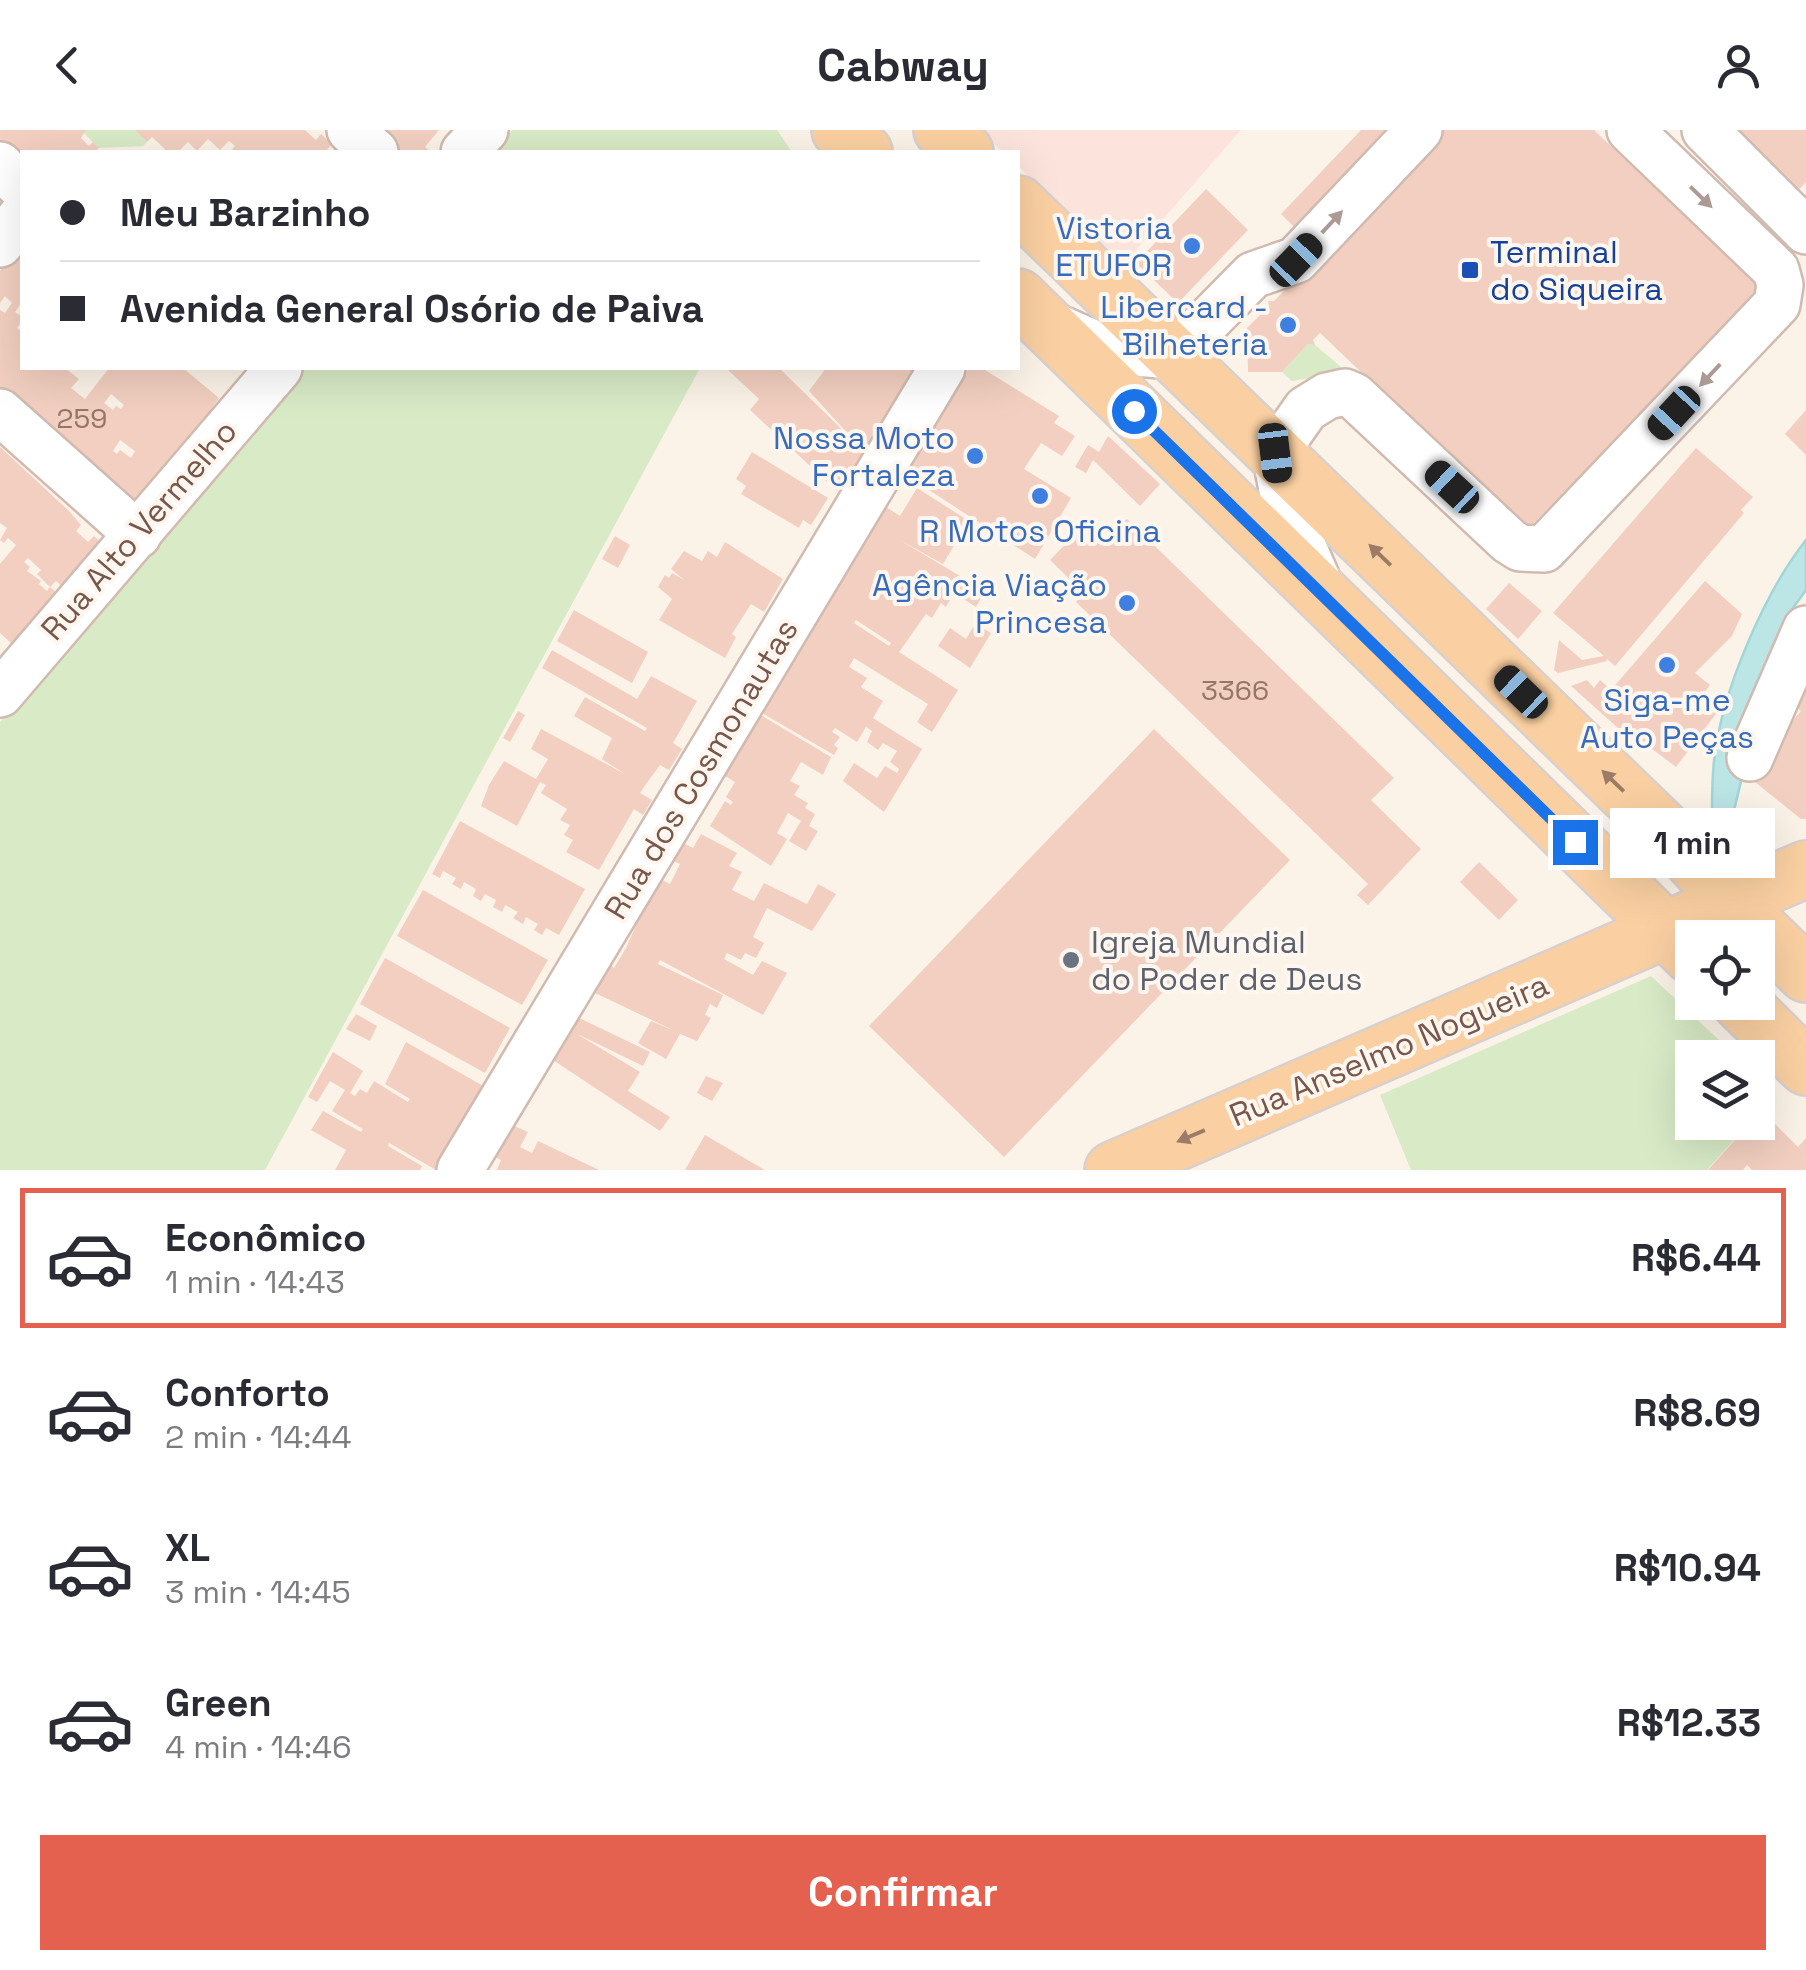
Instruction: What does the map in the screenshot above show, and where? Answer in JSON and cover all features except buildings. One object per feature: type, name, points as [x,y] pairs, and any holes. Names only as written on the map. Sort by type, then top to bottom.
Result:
[{"type":"main road","points":[[840,130],[862,150]]},
{"type":"main road","points":[[942,130],[963,150]]},
{"type":"main road","points":[[1020,206],[1676,842],[1806,974]]},
{"type":"main road","points":[[1025,305],[1675,940]]},
{"type":"main road","name":"Rua Anselmo Nogueira","points":[[1707,920],[1730,901],[1806,869]]},
{"type":"main road","name":"Rua Anselmo Nogueira","points":[[1112,1170],[1675,946]]},
{"type":"main road","points":[[1758,1020],[1806,1067]]},
{"type":"street","points":[[350,130],[372,150]]},
{"type":"street","points":[[466,150],[486,130]]},
{"type":"street","points":[[1025,305],[1111,351],[1173,356],[1254,274],[1296,260],[1419,130]]},
{"type":"street","points":[[1352,624],[1318,581],[1284,505],[1275,453],[1313,403],[1346,392],[1527,545],[1777,287],[1630,130]]},
{"type":"street","points":[[1704,130],[1806,231]]},
{"type":"street","points":[[0,165],[20,186]]},
{"type":"street","points":[[0,244],[20,218]]},
{"type":"street","name":"Rua dos Cosmonautas","points":[[460,1170],[941,370]]},
{"type":"street","name":"Rua Alto Vermelho","points":[[8,668],[138,534],[253,377]]},
{"type":"street","points":[[1220,400],[1244,405],[1271,402],[1334,382],[1346,384],[1366,406]]},
{"type":"street","points":[[0,412],[138,534]]},
{"type":"street","points":[[1750,758],[1806,630]]},
{"type":"shaded area","points":[[980,130],[1241,130],[1121,267],[1020,168],[1020,150],[1001,150]]},
{"type":"green space","points":[[81,130],[135,130],[147,142],[143,146],[99,148]]},
{"type":"green space","points":[[512,130],[777,130],[791,150],[495,150]]},
{"type":"green space","points":[[1308,344],[1315,345],[1341,367],[1317,377],[1292,381],[1282,372]]},
{"type":"green space","points":[[304,370],[699,370],[265,1170],[0,1170],[0,722]]},
{"type":"green space","points":[[1651,976],[1675,999],[1675,1020],[1698,1020],[1719,1040],[1675,1040],[1675,1140],[1734,1140],[1707,1170],[1411,1170],[1380,1095]]},
{"type":"water","points":[[1806,540],[1806,590],[1790,612],[1765,681],[1731,823],[1712,816],[1714,761],[1725,705],[1760,615]]},
{"type":"place","name":"Vistoria ETUFOR","points":[[1192,246]]},
{"type":"place","name":"Terminal do Siqueira","points":[[1470,270]]},
{"type":"place","name":"Libercard - Bilheteria","points":[[1288,325]]},
{"type":"place","name":"Nossa Moto Fortaleza","points":[[975,456]]},
{"type":"place","name":"R Motos Oficina","points":[[1040,496]]},
{"type":"place","name":"Agência Viação Princesa","points":[[1127,603]]},
{"type":"place","name":"Siga-me Auto Peças","points":[[1667,665]]},
{"type":"place","name":"Igreja Mundial do Poder de Deus","points":[[1071,960]]},
{"type":"route","points":[[1134,411],[1575,842]]}]
